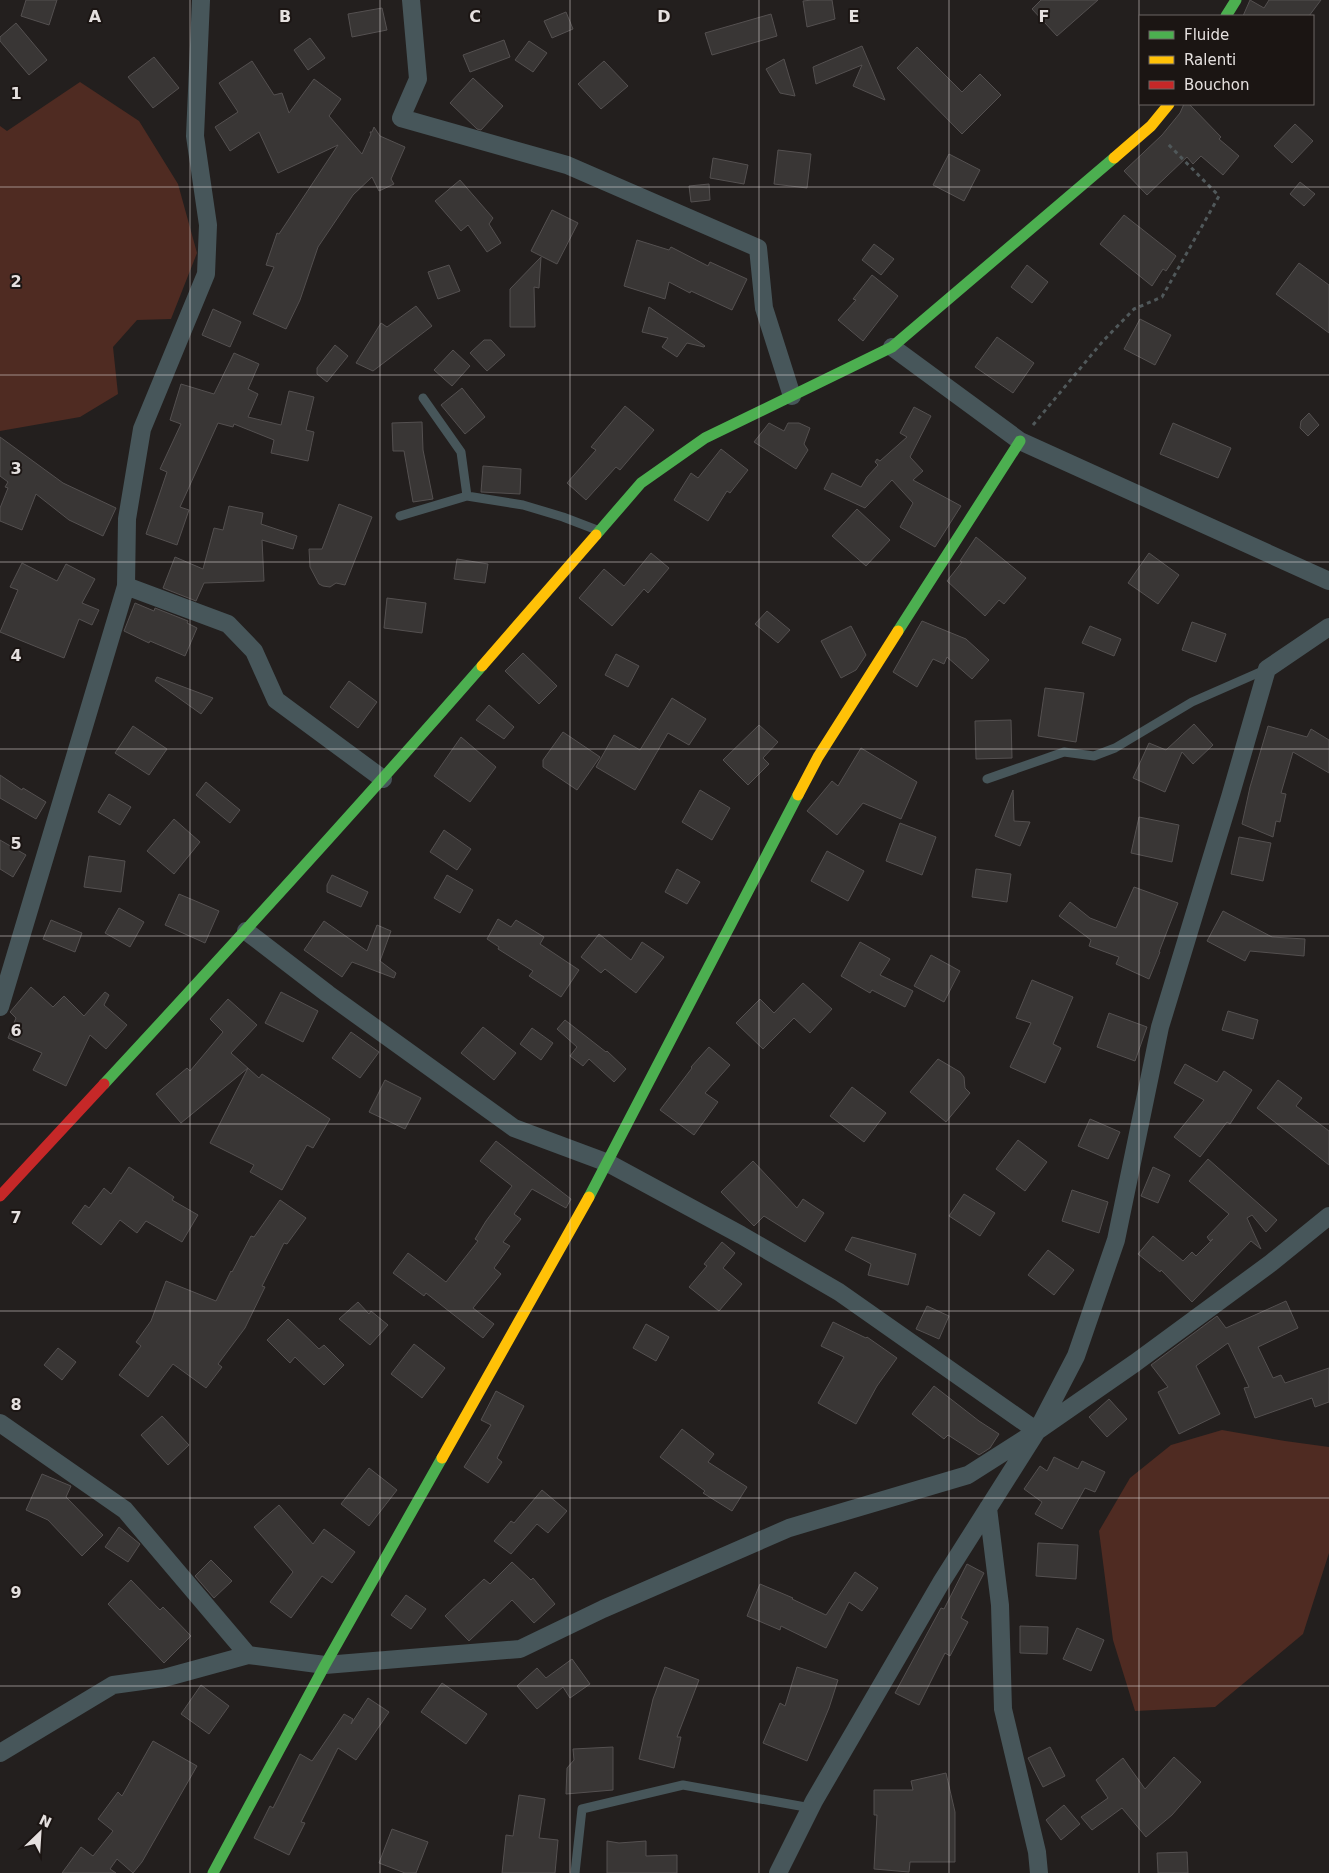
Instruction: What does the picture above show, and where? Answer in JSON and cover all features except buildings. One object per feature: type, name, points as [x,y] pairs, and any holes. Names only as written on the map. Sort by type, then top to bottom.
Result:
[{"type":"street","points":[[0,1007],[126,586],[127,519],[142,429],[206,274],[208,225],[195,136],[201,0]]},
{"type":"street","points":[[411,0],[418,79],[401,118],[568,165],[758,248],[764,308],[792,396]]},
{"type":"street","points":[[1227,15],[1236,0]]},
{"type":"street","points":[[0,1196],[246,931],[383,778],[641,483],[705,438],[892,347],[1151,126],[1168,105]]},
{"type":"street","points":[[892,347],[1020,441],[1329,581]]},
{"type":"street","points":[[213,1873],[326,1665],[608,1163],[818,758],[1020,441]]},
{"type":"street","points":[[126,586],[228,624],[254,650],[276,700],[383,778]]},
{"type":"street","points":[[778,1873],[811,1808],[942,1581],[1037,1431],[1076,1356],[1116,1240],[1160,1028],[1267,669],[1329,627]]},
{"type":"street","points":[[246,931],[328,994],[514,1128],[608,1163],[741,1234],[839,1292],[1037,1431]]},
{"type":"street","points":[[0,1753],[113,1685],[164,1678],[248,1655],[326,1665],[520,1649],[602,1610],[789,1528],[968,1475],[1037,1431],[1151,1351],[1271,1263],[1329,1216]]},
{"type":"street","points":[[0,1422],[125,1510],[248,1655]]},
{"type":"street","points":[[988,1508],[1000,1605],[1003,1709],[1036,1852],[1039,1873]]},
{"type":"lane","points":[[423,398],[461,452],[467,496]]},
{"type":"lane","points":[[400,516],[467,496],[523,505],[563,517],[599,531]]},
{"type":"lane","points":[[988,779],[1064,752],[1094,756],[1115,748],[1192,702],[1267,669]]},
{"type":"lane","points":[[575,1873],[582,1809],[684,1785],[811,1808]]},
{"type":"path","points":[[1020,441],[1103,341],[1134,309],[1162,297],[1219,196],[1151,126]]},
{"type":"shaded area","points":[[80,82],[139,121],[178,184],[197,253],[171,319],[137,320],[113,347],[118,394],[80,417],[0,431],[0,126],[7,131]]},
{"type":"shaded area","points":[[1222,1430],[1329,1447],[1329,1553],[1303,1634],[1215,1707],[1135,1711],[1113,1640],[1099,1531],[1130,1478],[1171,1445]]},
{"type":"traffic: fast","points":[[1227,15],[1236,0]]},
{"type":"traffic: fast","points":[[596,535],[641,483],[705,438],[892,347],[1114,158]]},
{"type":"traffic: fast","points":[[898,631],[1020,441]]},
{"type":"traffic: fast","points":[[104,1084],[389,772],[482,666]]},
{"type":"traffic: fast","points":[[589,1197],[798,795]]},
{"type":"traffic: fast","points":[[213,1873],[325,1665],[442,1458]]},
{"type":"traffic: slow","points":[[1114,158],[1151,126],[1168,105]]},
{"type":"traffic: slow","points":[[482,666],[596,535]]},
{"type":"traffic: slow","points":[[798,795],[818,757],[898,631]]},
{"type":"traffic: slow","points":[[442,1458],[589,1197]]},
{"type":"traffic: jam","points":[[0,1196],[104,1084]]}]
